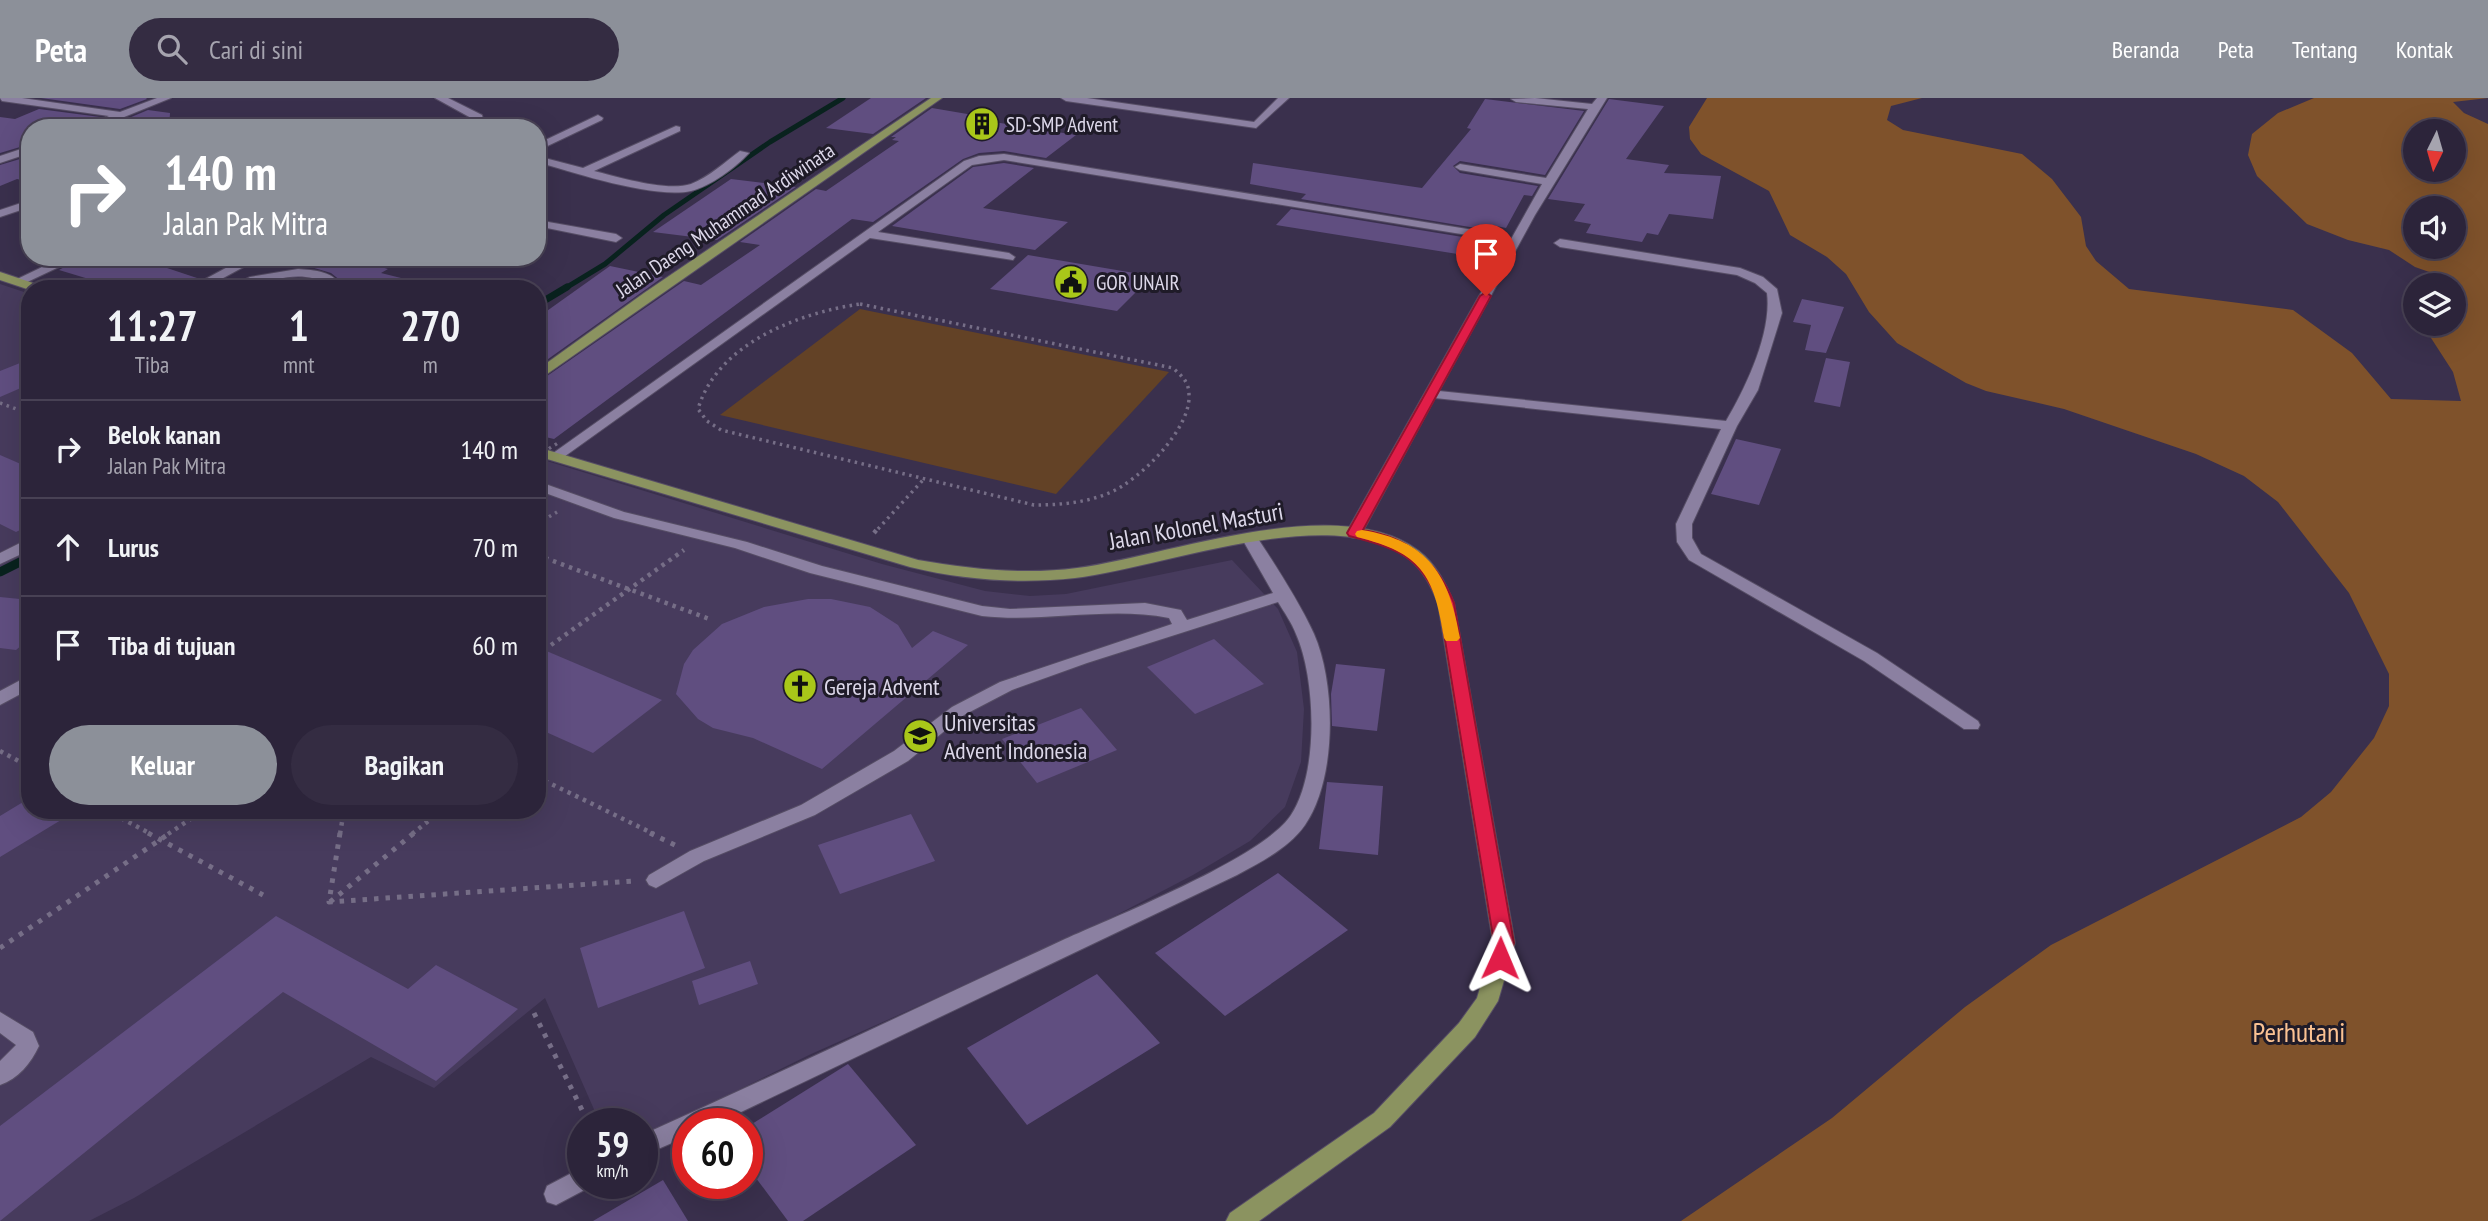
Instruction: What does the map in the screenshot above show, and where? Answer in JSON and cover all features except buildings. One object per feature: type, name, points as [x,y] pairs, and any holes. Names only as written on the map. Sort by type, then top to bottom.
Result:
[{"type":"main road","name":"Jalan Daeng Muhammad Ardiwinata","points":[[546,370],[648,296],[937,98]]},
{"type":"main road","points":[[0,276],[21,283]]},
{"type":"main road","name":"Jalan Kolonel Masturi","points":[[547,451],[860,548],[916,564],[965,573],[1077,573],[1249,537],[1323,532],[1378,537],[1405,548],[1425,565],[1438,582],[1446,603],[1504,943],[1487,1001],[1467,1030],[1434,1066],[1382,1120],[1239,1221]]},
{"type":"street","points":[[2,98],[120,115]]},
{"type":"street","points":[[110,119],[166,98]]},
{"type":"street","points":[[440,98],[478,119]]},
{"type":"street","points":[[1066,98],[1256,125],[1284,98]]},
{"type":"street","points":[[1354,533],[1548,182],[1598,102],[1516,99]]},
{"type":"street","points":[[546,144],[598,118]]},
{"type":"street","points":[[584,172],[676,129]]},
{"type":"street","points":[[0,160],[21,152]]},
{"type":"street","points":[[546,161],[584,172],[663,187],[687,188],[707,179],[744,153]]},
{"type":"street","points":[[547,451],[730,336],[866,234],[968,163],[989,157],[1492,236]]},
{"type":"street","points":[[1460,167],[1548,182]]},
{"type":"street","points":[[0,214],[21,206]]},
{"type":"street","points":[[546,225],[616,238]]},
{"type":"street","points":[[866,234],[1009,257]]},
{"type":"street","points":[[1560,243],[1741,272],[1768,285],[1773,292],[1776,313],[1751,390],[1730,426],[1684,524],[1682,536],[1695,556],[1837,637],[1971,725]]},
{"type":"street","points":[[22,280],[54,266]]},
{"type":"street","points":[[211,280],[238,266]]},
{"type":"street","points":[[254,280],[295,274],[323,276],[329,280]]},
{"type":"street","points":[[17,282],[21,280]]},
{"type":"street","points":[[1433,394],[1730,426]]},
{"type":"street","points":[[546,488],[619,515],[705,536],[816,570],[982,611],[1039,613],[1145,608],[1175,614],[1182,627]]},
{"type":"street","points":[[723,1108],[1186,892],[1261,852],[1298,821],[1314,782],[1320,737],[1319,690],[1311,649],[1249,537]]},
{"type":"street","points":[[656,880],[697,856],[808,810],[901,756],[958,711],[1006,686],[1283,595]]},
{"type":"street","points":[[0,699],[21,686]]},
{"type":"street","points":[[0,1021],[25,1039],[28,1046],[17,1061],[0,1074]]},
{"type":"street","points":[[556,1194],[567,1187]]},
{"type":"path","points":[[860,304],[1173,368],[1185,374],[1189,383],[1188,405],[1179,428],[1141,474],[1117,490],[1086,500],[1034,505],[923,480],[721,430],[707,421],[698,409],[699,398],[704,387],[719,369],[768,334],[809,314],[860,304]]},
{"type":"path","points":[[0,403],[21,411]]},
{"type":"path","points":[[860,548],[923,480]]},
{"type":"path","points":[[551,645],[705,536]]},
{"type":"path","points":[[546,558],[712,620]]},
{"type":"path","points":[[0,751],[21,763]]},
{"type":"path","points":[[546,781],[697,856]]},
{"type":"path","points":[[122,819],[263,895]]},
{"type":"path","points":[[0,948],[190,819]]},
{"type":"path","points":[[329,902],[343,819]]},
{"type":"path","points":[[329,902],[431,819]]},
{"type":"path","points":[[329,902],[656,880]]},
{"type":"path","points":[[534,1013],[581,1108]]},
{"type":"shaded area","name":"Universitas Advent Indonesia","points":[[0,284],[21,291],[21,819],[546,819],[546,461],[882,564],[985,591],[1030,596],[1066,594],[1232,560],[1278,609],[1297,652],[1304,709],[1301,762],[1285,807],[1250,841],[1193,875],[1084,932],[809,1055],[702,1108],[672,1108],[672,1123],[658,1130],[658,1108],[593,1108],[545,998],[434,1088],[371,1057],[134,1198],[89,1221],[0,1221]]},
{"type":"shaded area","points":[[860,309],[1169,372],[1056,494],[720,415]]},
{"type":"green space","name":"Perhutani","points":[[1707,98],[1922,98],[1891,106],[1887,120],[1903,130],[2022,154],[2052,179],[2081,217],[2086,246],[2096,261],[2129,289],[2293,310],[2352,353],[2391,399],[2461,401],[2453,372],[2430,336],[2466,336],[2466,273],[2432,273],[2415,267],[2389,250],[2348,240],[2307,224],[2257,176],[2248,155],[2252,134],[2278,113],[2314,98],[2488,98],[2453,102],[2464,113],[2488,124],[2488,1221],[1681,1221],[1832,1118],[1965,1007],[2051,945],[2301,817],[2331,792],[2374,738],[2389,706],[2389,674],[2349,593],[2278,502],[2244,476],[2196,454],[2064,409],[1986,391],[1966,383],[1897,343],[1869,312],[1846,274],[1827,257],[1790,235],[1769,191],[1701,154],[1690,139],[1689,127]]},
{"type":"waterway","points":[[564,289],[605,264],[664,215],[770,142],[843,98]]},
{"type":"waterway","points":[[546,300],[567,287]]},
{"type":"waterway","points":[[0,572],[21,562]]},
{"type":"slow traffic","points":[[1362,534],[1378,537],[1405,548],[1425,565],[1438,582],[1446,603],[1452,638]]},
{"type":"place","name":"SD-SMP Advent","points":[[982,124]]},
{"type":"place","name":"GOR UNAIR","points":[[1071,282]]},
{"type":"place","name":"Gereja Advent","points":[[800,686]]},
{"type":"place","name":"Universitas Advent Indonesia","points":[[920,736]]},
{"type":"route","points":[[1486,296],[1354,533],[1378,537],[1405,548],[1425,565],[1438,582],[1446,603],[1504,943],[1500,958]]}]
